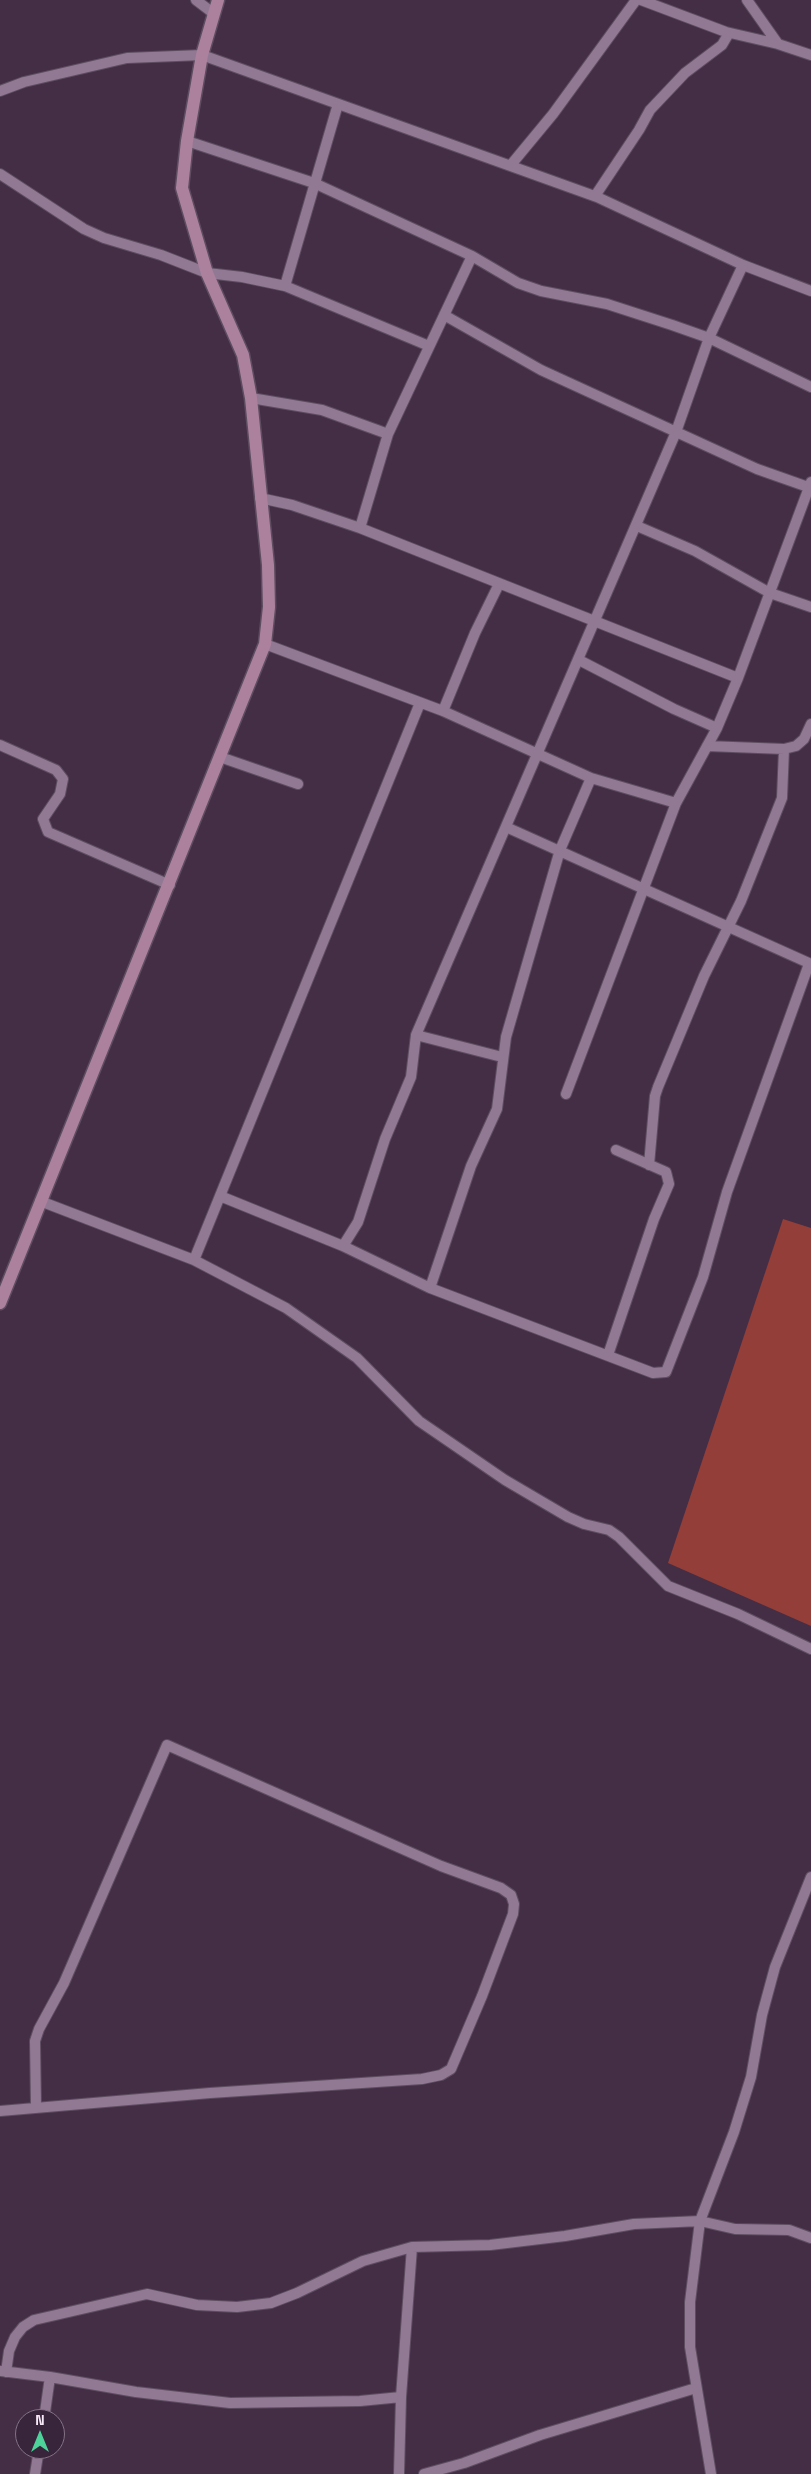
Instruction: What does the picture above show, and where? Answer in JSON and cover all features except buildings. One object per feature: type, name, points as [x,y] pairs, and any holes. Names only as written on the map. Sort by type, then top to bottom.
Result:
[{"type":"main road","points":[[0,1303],[170,885],[264,644],[269,606],[268,565],[250,398],[241,348],[207,273],[182,188],[187,141],[202,55],[218,0]]},
{"type":"street","points":[[196,0],[213,14]]},
{"type":"street","points":[[510,166],[553,114],[636,0]]},
{"type":"street","points":[[641,0],[729,33],[778,44],[811,55]]},
{"type":"street","points":[[747,0],[778,44]]},
{"type":"street","points":[[595,196],[639,130],[650,110],[685,73],[722,45],[729,33]]},
{"type":"street","points":[[0,91],[24,82],[127,58],[202,55],[595,196],[743,265],[811,292]]},
{"type":"street","points":[[284,286],[338,104]]},
{"type":"street","points":[[187,141],[314,183],[472,256],[518,283],[540,291],[607,304],[709,338],[811,387]]},
{"type":"street","points":[[0,174],[84,228],[104,238],[161,255],[207,273],[242,277],[284,286],[429,346]]},
{"type":"street","points":[[360,528],[388,434],[472,256]]},
{"type":"street","points":[[343,1246],[358,1222],[384,1139],[411,1077],[416,1036],[676,432],[709,338],[743,265]]},
{"type":"street","points":[[444,315],[542,370],[757,469],[810,486],[738,678],[717,728],[676,803],[566,1094]]},
{"type":"street","points":[[250,398],[322,410],[388,434]]},
{"type":"street","points":[[260,498],[292,505],[360,528],[738,678]]},
{"type":"street","points":[[636,526],[695,550],[770,592],[811,607]]},
{"type":"street","points":[[443,711],[475,632],[499,584]]},
{"type":"street","points":[[264,644],[443,711],[591,778],[676,803]]},
{"type":"street","points":[[579,660],[674,710],[717,728]]},
{"type":"street","points":[[194,1260],[420,703]]},
{"type":"street","points":[[707,746],[784,749],[796,746],[804,739],[811,724]]},
{"type":"street","points":[[0,746],[56,770],[63,779],[60,794],[43,819],[48,832],[170,885]]},
{"type":"street","points":[[649,1165],[655,1096],[704,976],[741,901],[782,798],[784,749]]},
{"type":"street","points":[[220,757],[298,784]]},
{"type":"street","points":[[430,1288],[471,1166],[497,1109],[506,1037],[560,850],[591,778]]},
{"type":"street","points":[[220,1196],[343,1246],[430,1288],[653,1373],[666,1372],[703,1277],[727,1192],[810,964],[506,827]]},
{"type":"street","points":[[416,1036],[502,1057]]},
{"type":"street","points":[[608,1355],[654,1219],[669,1184],[666,1172],[616,1150]]},
{"type":"street","points":[[40,1202],[194,1260],[286,1308],[362,1363],[419,1420],[505,1480],[568,1517],[584,1524],[609,1530],[619,1536],[668,1586],[738,1614],[811,1649]]},
{"type":"street","points":[[0,2111],[422,2079],[441,2075],[451,2069],[482,1996],[513,1914],[514,1904],[511,1895],[501,1888],[442,1866],[167,1745],[64,1983],[39,2029],[35,2041],[36,2107]]},
{"type":"street","points":[[711,2474],[690,2347],[690,2302],[700,2221],[734,2132],[751,2077],[762,2014],[775,1967],[811,1877]]},
{"type":"street","points":[[401,2396],[360,2401],[230,2403],[136,2392],[50,2377],[3,2372],[14,2337],[23,2327],[34,2320],[147,2294],[197,2305],[237,2307],[271,2303],[297,2293],[363,2261],[412,2247],[490,2244],[565,2236],[634,2224],[700,2221],[735,2229],[789,2230],[811,2238]]},
{"type":"street","points":[[399,2474],[401,2396],[412,2247]]},
{"type":"street","points":[[45,2409],[50,2377]]},
{"type":"street","points":[[424,2474],[464,2464],[540,2435],[592,2422],[696,2388]]},
{"type":"street","points":[[35,2474],[37,2459]]},
{"type":"shaded area","points":[[783,1219],[811,1228],[811,1626],[668,1563]]}]
